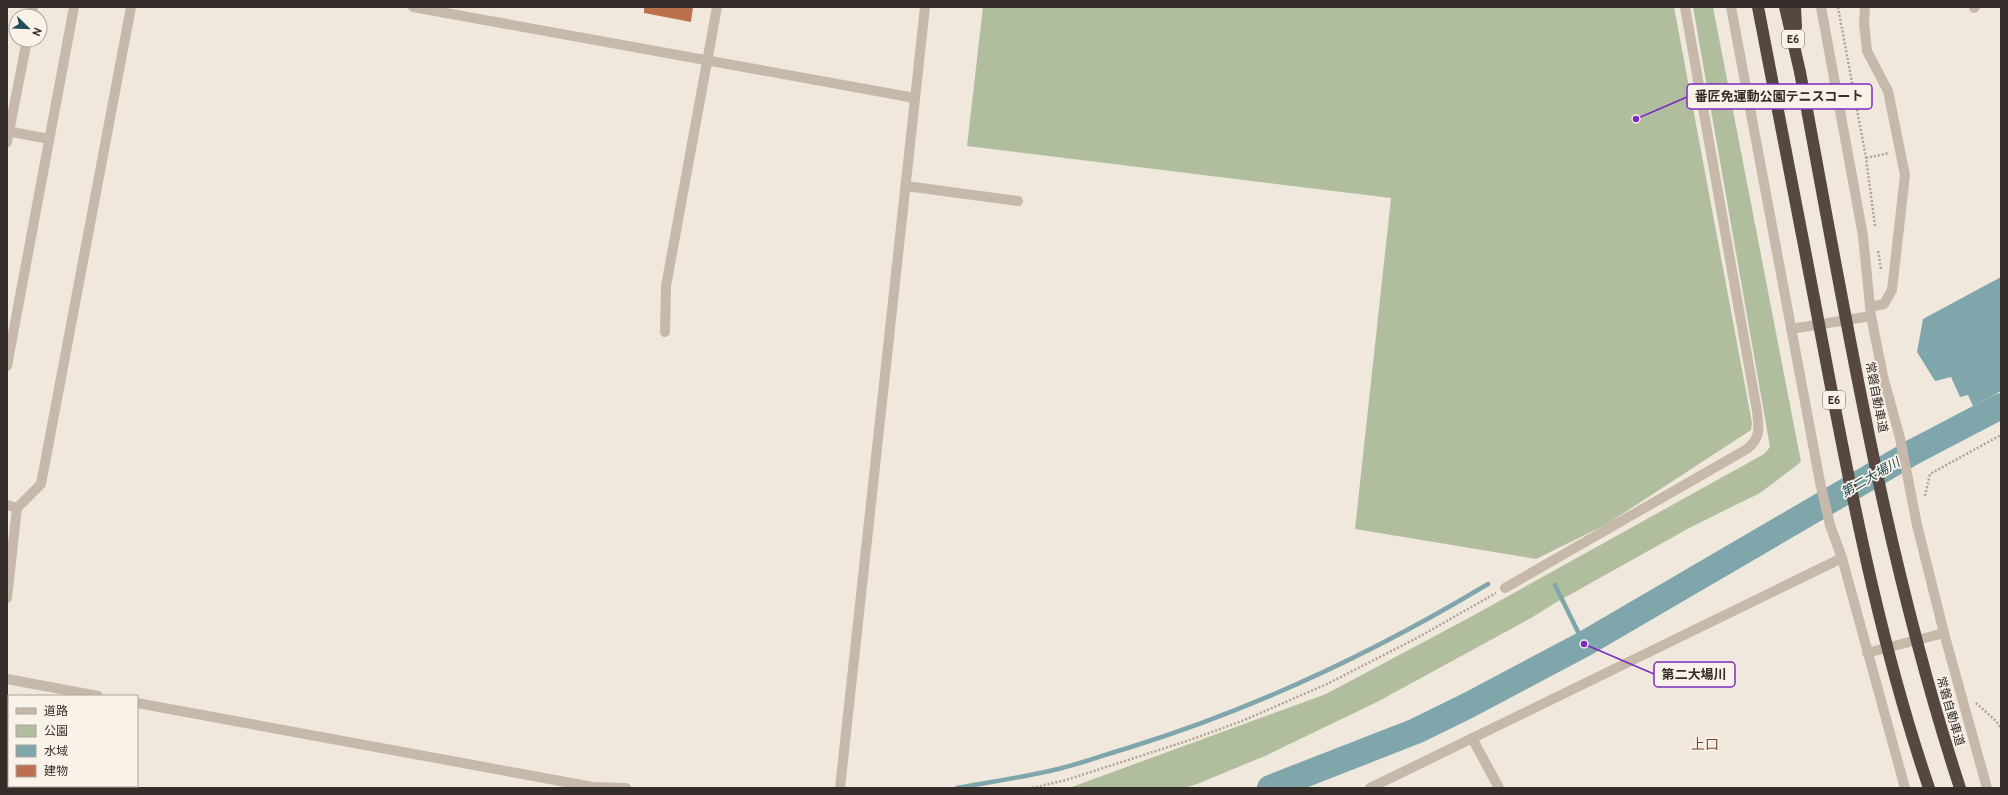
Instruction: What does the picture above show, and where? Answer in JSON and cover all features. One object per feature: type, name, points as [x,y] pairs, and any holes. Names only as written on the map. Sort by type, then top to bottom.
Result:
[{"type":"highway","name":"E6","points":[[1758,7],[1849,477],[1873,588],[1896,679],[1929,788]]},
{"type":"highway","name":"常磐自動車道","points":[[1785,7],[1800,72],[1848,326],[1902,581],[1926,675],[1960,788]]},
{"type":"highway","points":[[1795,7],[1800,72]]},
{"type":"street","points":[[7,366],[74,7]]},
{"type":"street","points":[[7,598],[17,508],[41,484],[131,7]]},
{"type":"street","points":[[413,7],[916,98]]},
{"type":"street","points":[[665,332],[666,286],[717,7]]},
{"type":"street","points":[[840,788],[925,7]]},
{"type":"street","points":[[1506,588],[1747,449],[1756,441],[1759,429],[1757,412],[1684,7]]},
{"type":"street","points":[[1731,7],[1820,482],[1830,525],[1842,558],[1867,654],[1905,788]]},
{"type":"street","points":[[1821,7],[1863,236],[1870,312],[1883,376],[1900,438],[1917,525],[1944,633],[1987,788]]},
{"type":"street","points":[[1791,329],[1870,312],[1884,304],[1892,290],[1905,175],[1888,91],[1867,51],[1864,23],[1865,7]]},
{"type":"street","points":[[7,142],[25,48]]},
{"type":"street","points":[[8,132],[49,139]]},
{"type":"street","points":[[906,186],[1018,201]]},
{"type":"street","points":[[7,505],[17,508]]},
{"type":"street","points":[[1370,788],[1842,558]]},
{"type":"street","points":[[1867,654],[1944,633]]},
{"type":"street","points":[[7,679],[93,695]]},
{"type":"street","points":[[138,703],[593,787],[626,788]]},
{"type":"street","points":[[1472,738],[1500,788]]},
{"type":"path","points":[[1838,7],[1866,158],[1875,227]]},
{"type":"path","points":[[1866,158],[1893,152]]},
{"type":"path","points":[[1878,250],[1881,272]]},
{"type":"path","points":[[1930,474],[2001,435]]},
{"type":"path","points":[[1032,788],[1066,780],[1187,741],[1242,721],[1327,684],[1417,638],[1506,588]]},
{"type":"path","points":[[1964,706],[1978,703],[2001,728]]},
{"type":"green space","points":[[983,7],[1674,7],[1752,423],[1751,430],[1607,524],[1536,559],[1355,529],[1391,198],[967,146]]},
{"type":"green space","points":[[1693,7],[1713,7],[1801,462],[1760,493],[1691,527],[1531,618],[1377,702],[1265,756],[1185,788],[1069,788],[1326,694],[1465,620],[1764,454],[1770,447]]},
{"type":"water","points":[[2001,277],[2001,391],[1973,406],[1968,395],[1960,397],[1951,377],[1935,381],[1917,352],[1923,319]]},
{"type":"building","points":[[644,7],[693,7],[691,22],[644,13]]},
{"type":"waterway","name":"第二大場川","points":[[1270,788],[1416,731],[1467,706],[1584,644],[1913,452],[2001,406]]},
{"type":"waterway","points":[[957,788],[1067,767],[1178,732],[1224,715],[1358,655],[1402,633],[1488,584]]},
{"type":"waterway","points":[[1555,585],[1584,644]]},
{"type":"place","name":"番匠免運動公園テニスコート","points":[[1636,119]]},
{"type":"place","name":"第二大場川","points":[[1584,644]]},
{"type":"district","name":"上口","points":[[1705,744]]}]
